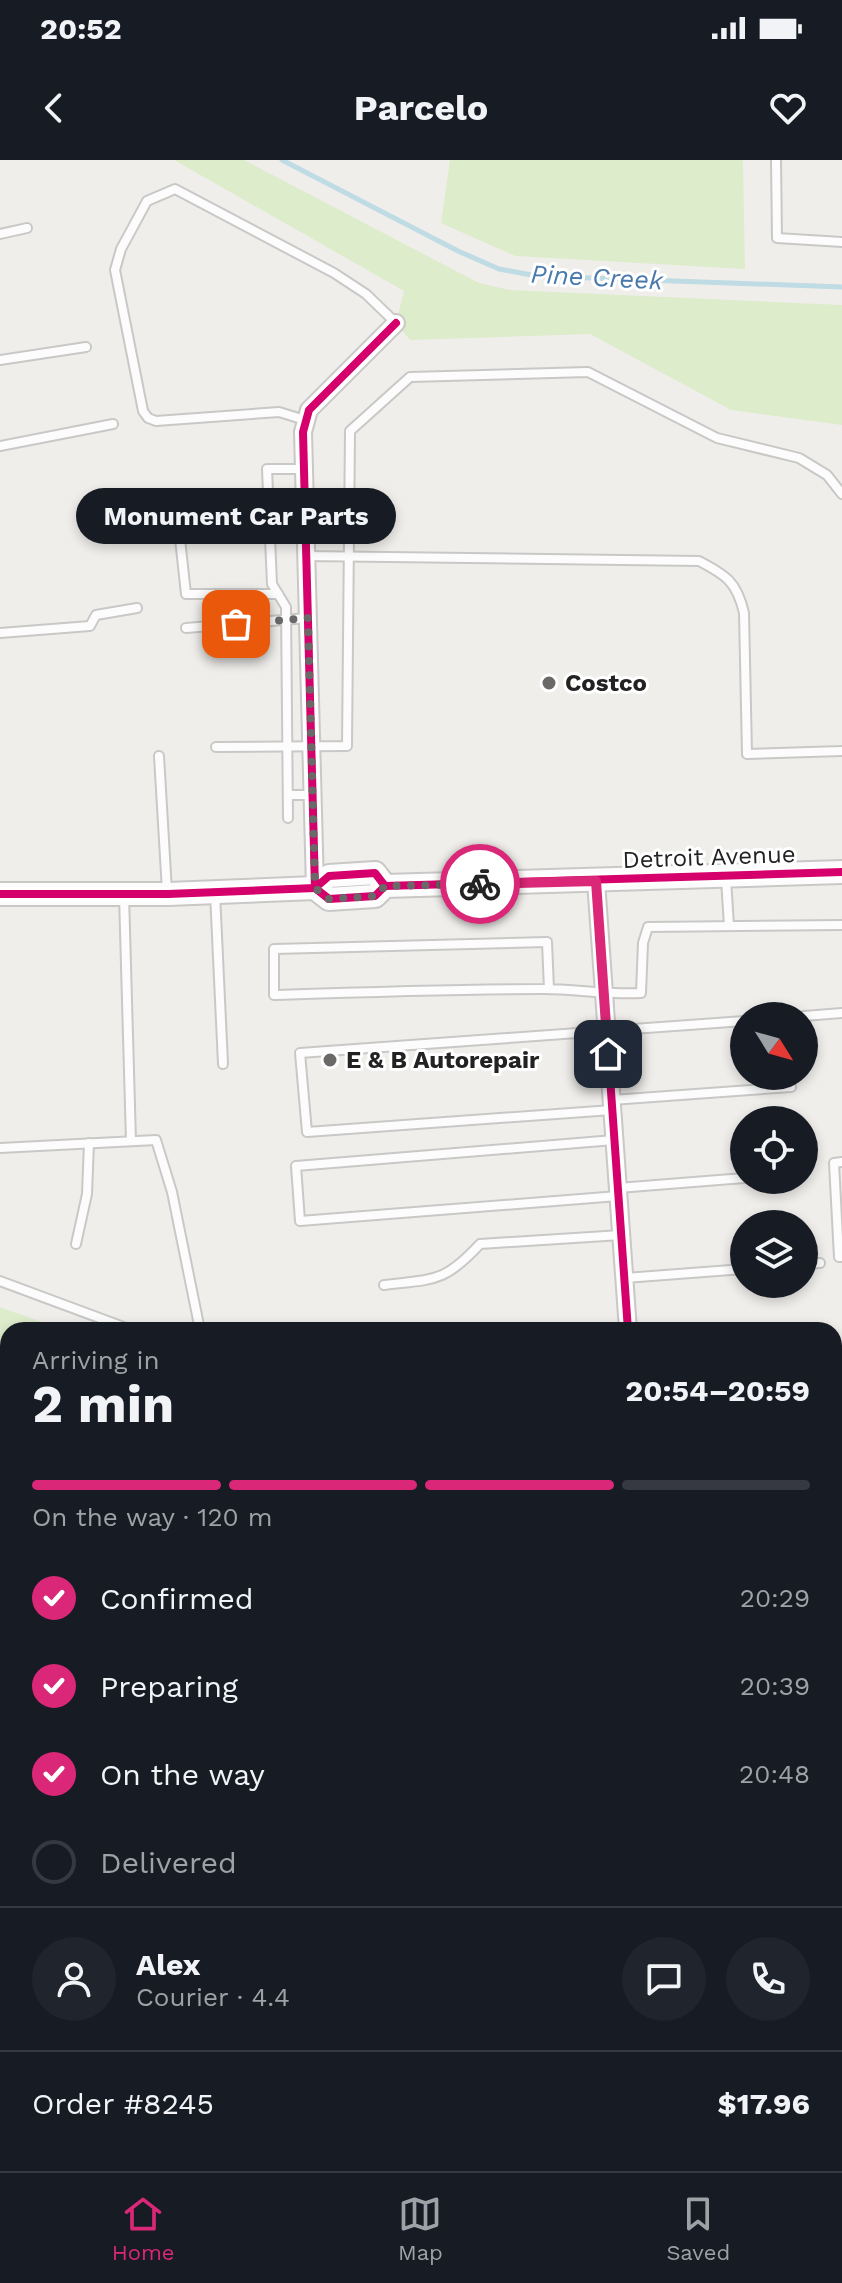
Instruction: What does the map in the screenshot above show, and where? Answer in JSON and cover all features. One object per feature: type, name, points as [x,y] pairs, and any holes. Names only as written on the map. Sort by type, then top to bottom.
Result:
[{"type":"street","points":[[315,888],[303,432],[309,410],[396,323]]},
{"type":"street","name":"Detroit Avenue","points":[[0,894],[168,894],[315,888],[329,876],[375,873],[385,886],[842,872]]},
{"type":"street","points":[[596,881],[627,1322]]},
{"type":"lane","points":[[776,160],[777,238],[842,242]]},
{"type":"lane","points":[[305,420],[279,412],[156,421],[148,418],[143,411],[115,270],[121,249],[147,201],[175,189],[334,273],[366,294],[396,323]]},
{"type":"lane","points":[[0,234],[27,228]]},
{"type":"lane","points":[[0,360],[86,347]]},
{"type":"lane","points":[[216,747],[347,746],[350,431],[410,377],[588,372],[717,438],[799,458],[827,475],[842,494]]},
{"type":"lane","points":[[0,446],[113,424]]},
{"type":"lane","points":[[288,818],[286,607],[272,584],[267,469],[305,469]]},
{"type":"lane","points":[[176,502],[186,594],[278,594]]},
{"type":"lane","points":[[306,556],[699,561],[721,573],[739,592],[744,613],[747,754],[842,751]]},
{"type":"lane","points":[[0,633],[90,626],[96,615],[137,608]]},
{"type":"lane","points":[[186,628],[308,618]]},
{"type":"lane","points":[[159,756],[168,894]]},
{"type":"lane","points":[[288,795],[313,795]]},
{"type":"lane","points":[[725,876],[729,926]]},
{"type":"lane","points":[[215,892],[223,1064]]},
{"type":"lane","points":[[124,894],[131,1141]]},
{"type":"lane","points":[[549,989],[547,942],[274,949],[274,995],[549,989],[641,993],[643,943],[648,927],[842,925]]},
{"type":"lane","points":[[818,1015],[842,1013]]},
{"type":"lane","points":[[730,1022],[300,1053],[307,1132],[761,1090]]},
{"type":"lane","points":[[0,1148],[156,1140],[172,1192],[198,1322]]},
{"type":"lane","points":[[614,1140],[296,1166],[300,1221],[730,1180]]},
{"type":"lane","points":[[76,1244],[87,1194],[89,1143]]},
{"type":"lane","points":[[842,1162],[834,1163],[835,1218],[839,1257],[842,1257]]},
{"type":"lane","points":[[384,1285],[439,1278],[455,1270],[480,1244],[621,1235]]},
{"type":"lane","points":[[624,1278],[730,1270]]},
{"type":"lane","points":[[0,1281],[110,1322]]},
{"type":"green space","points":[[174,160],[244,160],[479,283],[510,290],[842,305],[842,425],[731,410],[590,334],[410,340],[396,323],[404,291]]},
{"type":"green space","points":[[450,160],[743,160],[745,269],[515,256],[441,223]]},
{"type":"green space","points":[[0,1307],[42,1322],[0,1322]]},
{"type":"waterway","name":"Pine Creek","points":[[282,160],[499,269],[537,276],[842,287]]},
{"type":"cycle path","points":[[0,894],[168,894],[315,888],[303,432],[309,410],[396,323]]},
{"type":"cycle path","points":[[385,886],[375,873],[329,876],[315,888],[329,899],[375,896],[385,886],[842,872]]},
{"type":"cycle path","points":[[596,881],[627,1322]]},
{"type":"way so far","points":[[236,624],[308,618],[315,888],[329,899],[375,896],[385,886],[480,884]]},
{"type":"place","name":"Monument Car Parts","points":[[236,624]]},
{"type":"place","name":"Costco","points":[[549,683]]},
{"type":"place","name":"E & B Autorepair","points":[[330,1060]]},
{"type":"route","points":[[480,884],[596,881],[608,1054]]}]
